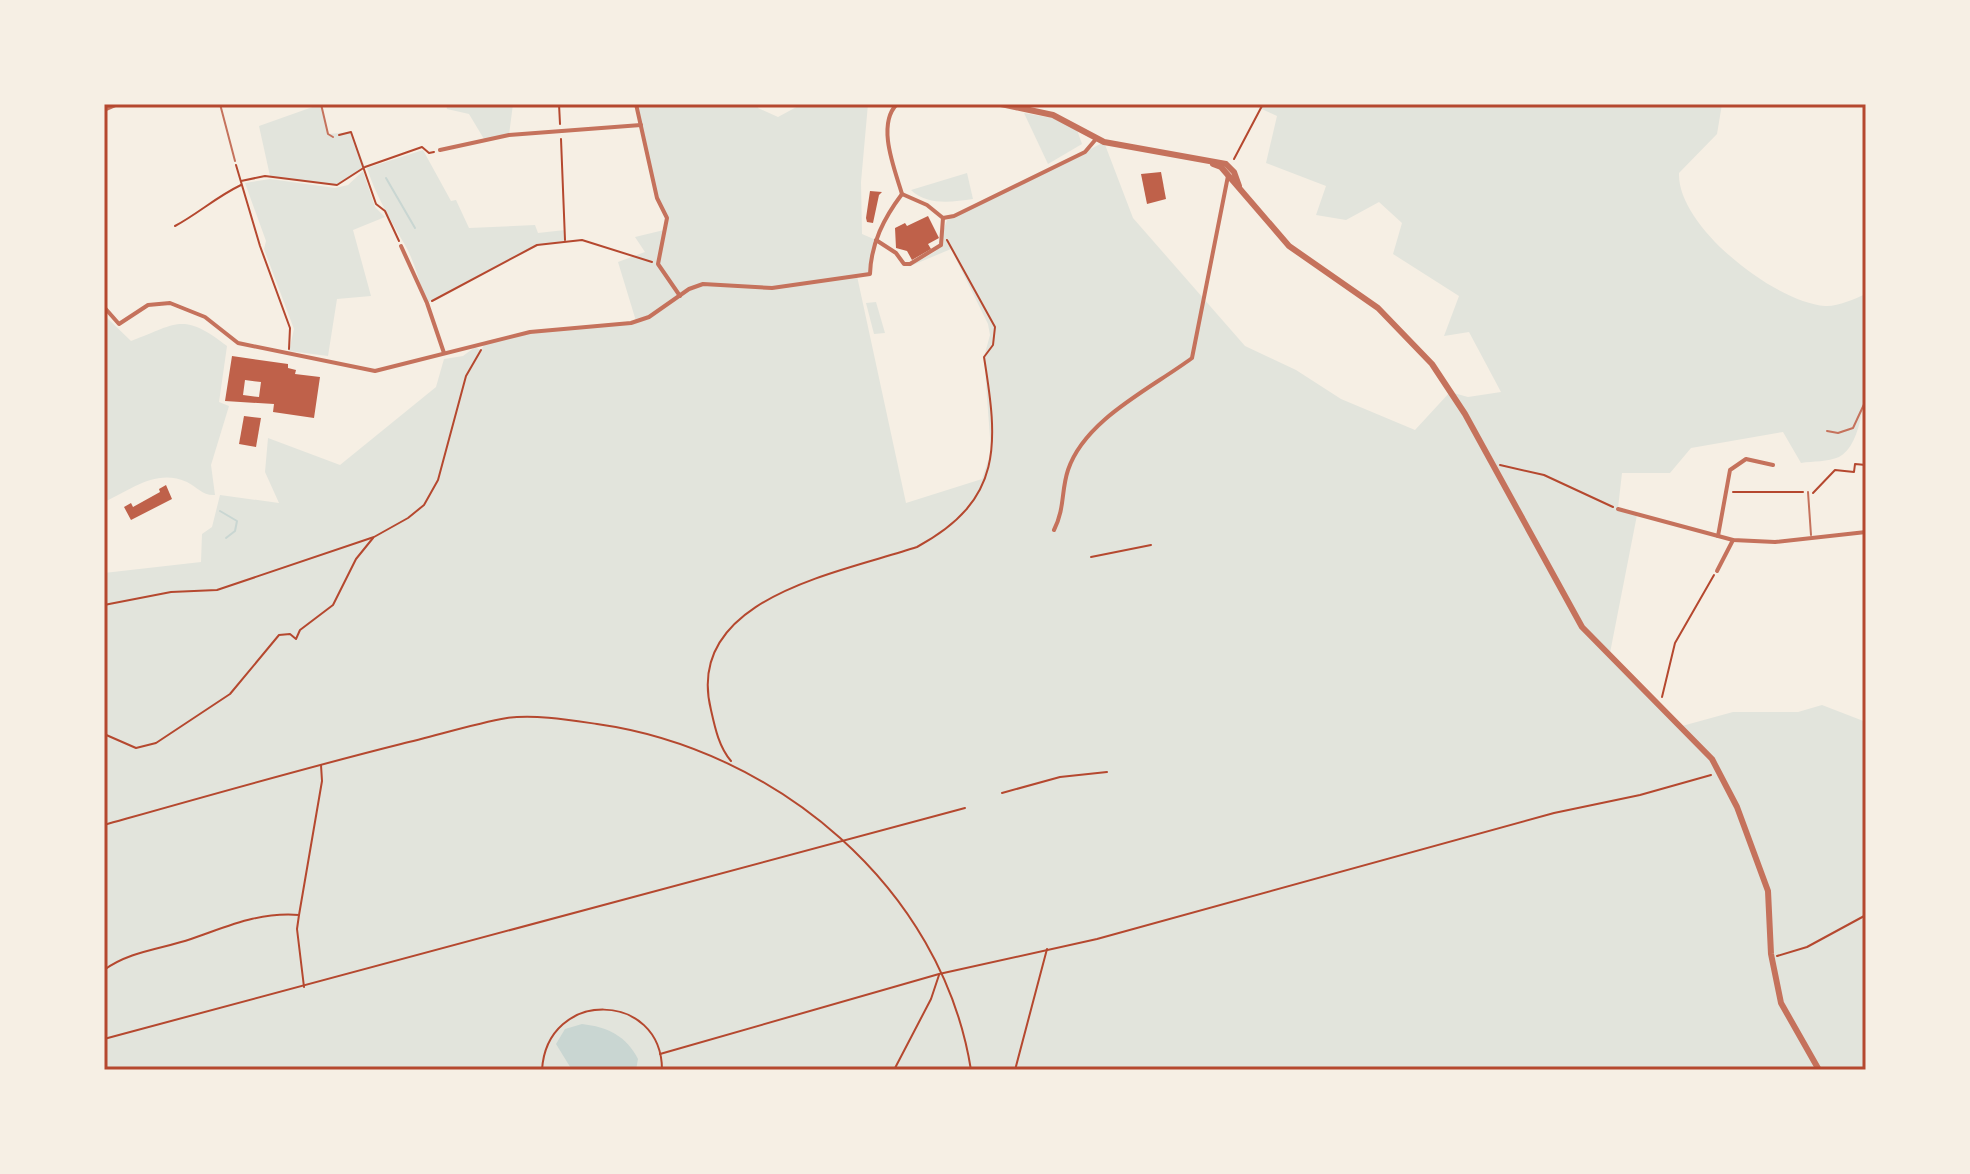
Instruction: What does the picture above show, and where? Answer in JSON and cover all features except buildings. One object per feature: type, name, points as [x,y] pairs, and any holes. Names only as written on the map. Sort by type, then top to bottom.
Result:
[{"type":"street","points":[[104,110],[118,104]]},
{"type":"street","points":[[636,104],[657,198],[667,218],[658,264],[680,296]]},
{"type":"street","points":[[876,240],[896,253],[904,264],[910,264],[936,251],[944,236],[943,218],[927,205],[902,194],[895,173],[888,126],[891,110],[897,104]]},
{"type":"street","points":[[1001,104],[1053,115],[1104,142],[1226,164],[1240,190],[1289,246],[1378,308],[1409,336],[1442,379],[1582,627],[1609,658],[1696,740],[1719,772],[1747,831],[1768,891],[1772,959],[1781,1003],[1819,1070]]},
{"type":"street","points":[[440,150],[509,135],[641,125]]},
{"type":"street","points":[[943,218],[954,216],[1085,152],[1097,138]]},
{"type":"street","points":[[1054,530],[1064,505],[1068,471],[1078,450],[1096,429],[1192,358],[1232,178]]},
{"type":"street","points":[[104,307],[119,324],[148,305],[170,303],[205,317],[238,343],[365,371],[535,331],[631,323],[661,310],[703,284],[772,288],[870,274],[876,240],[902,194]]},
{"type":"street","points":[[401,246],[427,303],[444,353]]},
{"type":"street","points":[[481,350],[486,341]]},
{"type":"street","points":[[1718,536],[1730,470],[1746,459],[1773,465]]},
{"type":"street","points":[[1618,509],[1733,540],[1775,542],[1866,532]]},
{"type":"street","points":[[1717,571],[1733,540]]},
{"type":"lane","points":[[220,104],[235,161]]},
{"type":"lane","points":[[321,104],[328,134],[333,137]]},
{"type":"lane","points":[[1827,431],[1838,433],[1853,428],[1866,400]]},
{"type":"lane","points":[[1808,492],[1811,536]]},
{"type":"path","points":[[559,104],[565,241]]},
{"type":"path","points":[[1233,160],[1263,104]]},
{"type":"path","points":[[333,137],[351,132],[376,204],[385,211],[401,246]]},
{"type":"path","points":[[175,226],[201,212],[213,199],[241,182],[265,176],[337,185],[365,167],[422,147],[429,153],[440,150]]},
{"type":"path","points":[[235,161],[290,328],[289,354]]},
{"type":"path","points":[[733,763],[714,727],[708,700],[708,661],[724,635],[765,600],[917,547],[949,526],[985,481],[994,441],[984,357],[993,345],[995,327],[944,236]]},
{"type":"path","points":[[427,303],[537,245],[582,240],[658,264]]},
{"type":"path","points":[[104,605],[171,592],[217,590],[374,537],[424,505],[443,464],[466,376],[481,350]]},
{"type":"path","points":[[1725,492],[1816,493],[1835,470],[1854,472],[1855,464],[1866,465]]},
{"type":"path","points":[[1492,465],[1544,475],[1618,509]]},
{"type":"path","points":[[104,734],[136,748],[156,743],[230,694],[279,635],[290,634],[296,639],[300,630],[333,605],[356,559],[374,537]]},
{"type":"path","points":[[1091,557],[1151,545]]},
{"type":"path","points":[[1660,706],[1675,643],[1717,571]]},
{"type":"path","points":[[104,825],[321,764],[510,718],[584,722],[656,734],[733,763],[792,798],[842,839],[907,916],[939,974],[959,1019],[971,1070]]},
{"type":"path","points":[[304,987],[297,929],[322,781],[321,764]]},
{"type":"path","points":[[1002,793],[1060,777],[1107,772]]},
{"type":"path","points":[[660,1054],[939,974],[1097,939],[1554,813],[1640,795],[1719,772]]},
{"type":"path","points":[[104,1039],[965,808]]},
{"type":"path","points":[[104,970],[152,948],[190,940],[245,919],[269,914],[299,915]]},
{"type":"path","points":[[1772,959],[1807,947],[1866,915]]},
{"type":"path","points":[[1015,1070],[1047,948]]},
{"type":"path","points":[[894,1070],[931,999],[939,974]]},
{"type":"path","points":[[542,1070],[544,1053],[559,1027],[570,1018],[593,1010],[617,1011],[638,1021],[651,1034],[660,1054],[662,1070]]},
{"type":"shaded area","points":[[321,104],[328,134],[351,132],[365,167],[337,185],[270,176],[259,126]]},
{"type":"shaded area","points":[[446,104],[513,104],[509,135],[484,139],[469,114],[447,109]]},
{"type":"shaded area","points":[[636,104],[757,104],[758,108],[778,117],[802,104],[868,104],[861,182],[862,234],[876,240],[870,274],[857,276],[906,503],[982,479],[991,451],[984,357],[990,335],[988,324],[951,249],[908,267],[936,251],[947,220],[1104,142],[1133,218],[1245,346],[1296,370],[1341,399],[1415,430],[1450,392],[1468,397],[1501,392],[1469,332],[1444,336],[1459,296],[1393,254],[1402,223],[1379,202],[1346,220],[1316,215],[1326,186],[1266,163],[1277,116],[1251,104],[1722,104],[1717,134],[1679,173],[1683,194],[1694,216],[1732,258],[1780,291],[1825,306],[1866,294],[1867,356],[1863,407],[1850,446],[1835,459],[1801,463],[1783,432],[1691,448],[1670,473],[1622,473],[1618,508],[1637,515],[1609,658],[1682,726],[1733,712],[1798,712],[1822,705],[1866,722],[1866,1070],[104,1070],[104,573],[201,562],[202,534],[212,527],[220,495],[279,503],[265,472],[268,438],[340,465],[436,387],[444,359],[463,356],[475,347],[481,350],[486,341],[535,331],[636,321],[618,262],[645,252],[635,237],[664,230],[667,218],[657,198]]},
{"type":"shaded area","points":[[1024,113],[1052,118],[1076,127],[1082,144],[1048,164]]},
{"type":"shaded area","points":[[423,150],[451,201],[456,200],[469,228],[535,225],[538,233],[565,230],[565,241],[537,245],[427,303],[412,259],[379,198],[367,168]]},
{"type":"shaded area","points":[[363,171],[375,207],[385,217],[353,230],[371,296],[337,299],[328,356],[289,351],[294,329],[264,249],[266,241],[245,183],[270,179],[335,188],[348,185]]},
{"type":"shaded area","points":[[967,173],[973,199],[933,201],[911,190]]},
{"type":"shaded area","points":[[876,302],[885,333],[874,334],[866,303]]},
{"type":"shaded area","points":[[104,315],[131,341],[180,324],[200,328],[227,346],[219,402],[229,406],[211,465],[215,495],[204,493],[176,478],[165,478],[144,482],[104,502]]},
{"type":"shaded area","points":[[582,1024],[608,1030],[628,1044],[638,1059],[636,1070],[572,1070],[556,1044],[565,1029]]},
{"type":"waterway","points":[[386,178],[415,228]]},
{"type":"waterway","points":[[220,511],[237,521],[235,531],[226,538]]}]
